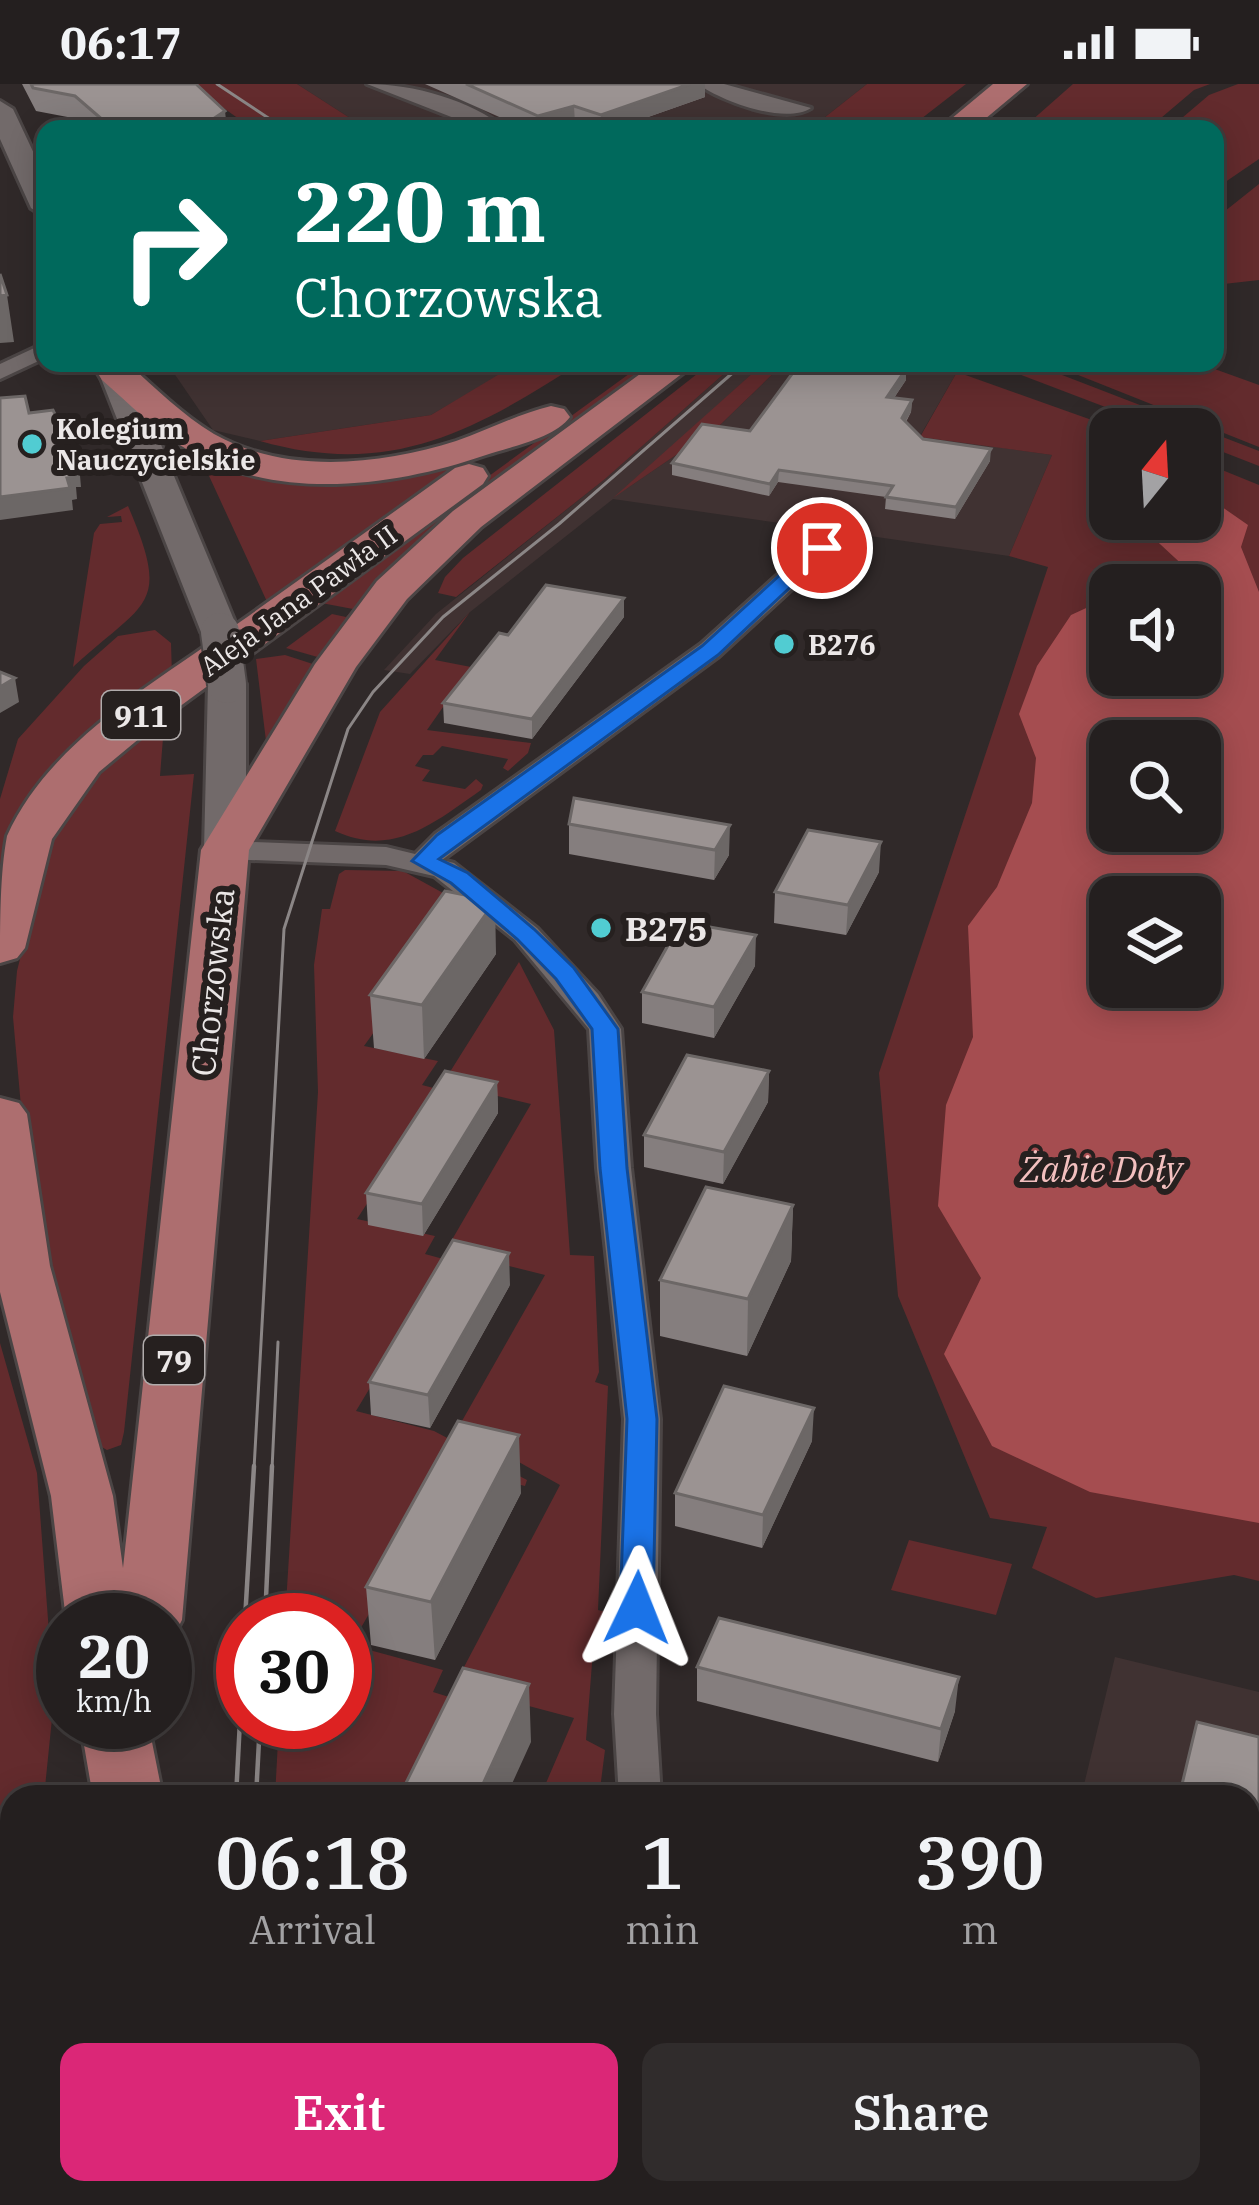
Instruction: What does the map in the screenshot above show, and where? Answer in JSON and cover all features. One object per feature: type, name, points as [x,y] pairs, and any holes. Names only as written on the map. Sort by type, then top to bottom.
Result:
[{"type":"main road","points":[[966,120],[1007,88]]},
{"type":"main road","points":[[987,120],[1007,88]]},
{"type":"main road","points":[[0,109],[10,151],[36,193]]},
{"type":"main road","name":"Chorzowska","points":[[115,372],[220,632],[227,684],[226,850],[153,1593]]},
{"type":"main road","points":[[118,372],[211,448],[292,471],[344,473],[395,467],[502,438],[551,417]]},
{"type":"main road","name":"Aleja Jana Pawła II","points":[[0,948],[29,839],[43,812],[83,763],[148,709],[614,372]]},
{"type":"main road","name":"Aleja Jana Pawła II","points":[[226,850],[336,664],[392,590],[467,519],[666,372]]},
{"type":"main road","points":[[0,1114],[22,1266],[82,1496],[95,1593]]},
{"type":"main road","points":[[120,1749],[128,1785]]},
{"type":"main road","points":[[133,1785],[137,1749]]},
{"type":"street","points":[[376,84],[434,100],[477,120]]},
{"type":"street","points":[[707,84],[770,106],[802,108]]},
{"type":"street","points":[[740,95],[770,84]]},
{"type":"street","points":[[0,372],[36,354]]},
{"type":"street","points":[[424,861],[445,840],[710,650],[822,548]]},
{"type":"street","points":[[226,850],[424,861],[459,878],[526,934],[565,974],[605,1029],[614,1168],[642,1419],[635,1714],[639,1785]]},
{"type":"shaded area","points":[[190,84],[297,84],[353,120],[240,120]]},
{"type":"shaded area","points":[[297,84],[867,84],[821,120],[353,120]]},
{"type":"shaded area","points":[[867,84],[966,84],[920,120],[821,120]]},
{"type":"shaded area","points":[[1073,84],[1210,84],[1194,90],[1159,120],[1032,120]]},
{"type":"shaded area","points":[[1238,84],[1259,84],[1259,159],[1224,183],[1224,120],[1180,120],[1209,95]]},
{"type":"shaded area","points":[[1259,184],[1259,280],[1224,284],[1224,212]]},
{"type":"shaded area","points":[[173,372],[505,372],[431,415],[260,441],[213,430]]},
{"type":"shaded area","points":[[503,372],[565,372],[466,428],[390,451],[306,451],[260,441],[431,415]]},
{"type":"shaded area","points":[[632,372],[650,372],[321,658],[286,648],[332,614],[346,617],[353,609],[316,602]]},
{"type":"shaded area","points":[[700,372],[726,372],[605,479],[456,597],[438,593],[445,577]]},
{"type":"shaded area","points":[[726,372],[754,372],[626,489],[720,425],[775,372],[957,372],[920,436],[1052,455],[1009,556],[613,499],[470,612],[410,674],[384,670],[436,614],[605,479]]},
{"type":"shaded area","points":[[754,372],[775,372],[720,425],[613,498]]},
{"type":"shaded area","name":"Żabie Doły","points":[[957,372],[1089,419],[1089,540],[1221,540],[1221,470],[1259,485],[1259,1581],[1234,1575],[1096,1598],[1032,1568],[1047,1527],[990,1518],[898,1296],[879,1073],[1048,567],[1009,556],[1052,455],[920,437]]},
{"type":"shaded area","points":[[1014,372],[1054,372],[1148,408],[1108,408]]},
{"type":"shaded area","points":[[1071,372],[1223,372],[1259,385],[1259,447],[1221,432],[1221,408],[1161,408]]},
{"type":"shaded area","points":[[1221,436],[1259,451],[1259,466],[1221,451]]},
{"type":"shaded area","points":[[206,456],[243,469],[476,456],[269,606],[204,465]]},
{"type":"shaded area","points":[[128,506],[148,565],[144,600],[73,667],[94,533],[100,524],[122,522],[121,516],[107,517]]},
{"type":"shaded area","points":[[470,612],[435,660],[471,667],[427,730],[531,743],[528,753],[508,771],[503,768],[508,759],[442,746],[433,755],[423,755],[415,766],[430,770],[422,781],[465,789],[476,779],[483,785],[481,790],[429,825],[394,839],[376,841],[335,831],[380,712]]},
{"type":"shaded area","points":[[155,630],[171,643],[172,676],[24,811],[0,865],[0,799],[18,739],[118,636]]},
{"type":"shaded area","points":[[285,655],[316,665],[271,741],[266,741],[256,659]]},
{"type":"shaded area","points":[[165,713],[160,776],[194,774],[124,1432],[121,1445],[107,1450],[98,1445],[51,1288],[23,1129],[13,1017],[17,971],[50,838],[82,785]]},
{"type":"shaded area","points":[[345,870],[403,871],[465,905],[364,1046],[438,1061],[422,1085],[441,1090],[357,1219],[435,1236],[425,1254],[447,1260],[356,1411],[434,1431],[527,1480],[525,1486],[453,1468],[372,1609],[372,1593],[287,1593],[318,1092],[314,965],[322,909],[330,909],[339,874]]},
{"type":"shaded area","points":[[519,962],[554,1030],[570,1255],[594,1256],[599,1372],[595,1382],[608,1386],[598,1610],[613,1614],[609,1638],[594,1638],[586,1740],[605,1750],[601,1785],[545,1785],[574,1718],[454,1686],[560,1485],[458,1428],[545,1275],[446,1250],[531,1104],[443,1083]]},
{"type":"shaded area","points":[[0,1343],[37,1473],[46,1593],[36,1593],[36,1749],[49,1749],[45,1785],[0,1785]]},
{"type":"shaded area","points":[[909,1540],[1012,1564],[996,1615],[891,1590]]},
{"type":"shaded area","points":[[372,1651],[443,1670],[433,1692],[462,1701],[422,1785],[276,1785],[278,1749],[372,1749]]},
{"type":"shaded area","points":[[1115,1657],[1259,1692],[1259,1785],[1084,1785]]},
{"type":"water","name":"Żabie Doły","points":[[1221,506],[1248,525],[1241,547],[1259,592],[1259,1523],[1090,1492],[992,1446],[944,1354],[981,1278],[938,1206],[946,1105],[973,1037],[968,926],[997,887],[1032,803],[1036,758],[1019,714],[1037,666],[1071,615],[1089,607],[1089,696],[1221,696],[1221,564],[1182,564],[1156,540],[1221,540]]},
{"type":"building","points":[[31,84],[196,84],[225,111],[212,120],[103,120],[75,96]]},
{"type":"building","points":[[466,84],[690,84],[601,115],[574,106],[538,116]]},
{"type":"building","points":[[793,372],[904,372],[887,397],[912,400],[902,418],[923,439],[991,449],[956,507],[886,497],[893,486],[779,470],[770,484],[672,463],[702,424],[750,431]]},
{"type":"building","points":[[25,396],[29,413],[53,410],[79,464],[70,466],[74,477],[67,478],[70,488],[0,497],[0,398]]},
{"type":"building","points":[[546,585],[624,598],[532,719],[443,703],[499,633],[508,635]]},
{"type":"building","points":[[0,672],[15,678],[0,687]]},
{"type":"building","points":[[574,798],[730,825],[715,850],[569,824]]},
{"type":"building","points":[[808,830],[881,842],[848,905],[775,892]]},
{"type":"building","points":[[445,891],[495,901],[422,1005],[370,995]]},
{"type":"building","points":[[681,922],[756,935],[714,1007],[642,992]]},
{"type":"building","points":[[687,1055],[769,1071],[724,1152],[644,1135]]},
{"type":"building","points":[[445,1071],[497,1082],[422,1204],[366,1193]]},
{"type":"building","points":[[706,1187],[793,1205],[748,1299],[660,1280]]},
{"type":"building","points":[[453,1240],[509,1253],[428,1395],[369,1382]]},
{"type":"building","points":[[724,1386],[814,1408],[763,1515],[675,1493]]},
{"type":"building","points":[[458,1421],[519,1435],[431,1602],[366,1587]]},
{"type":"building","points":[[719,1618],[959,1677],[941,1729],[697,1667]]},
{"type":"building","points":[[463,1668],[529,1684],[483,1785],[405,1785]]},
{"type":"building","points":[[1197,1722],[1259,1737],[1259,1785],[1182,1785]]},
{"type":"tram line","points":[[217,84],[271,120]]},
{"type":"tram line","points":[[254,1469],[284,929],[348,729],[373,692],[443,617],[559,524],[734,372]]},
{"type":"tram line","points":[[272,1469],[278,1342]]},
{"type":"tram line","points":[[247,1593],[254,1466]]},
{"type":"tram line","points":[[266,1593],[272,1466]]},
{"type":"tram line","points":[[237,1785],[239,1749]]},
{"type":"tram line","points":[[257,1785],[259,1749]]},
{"type":"place","name":"Kolegium Nauczycielskie","points":[[32,444]]},
{"type":"place","name":"B276","points":[[784,644]]},
{"type":"place","name":"B275","points":[[601,928]]},
{"type":"route","points":[[637,1608],[642,1419],[614,1168],[605,1029],[587,1000],[526,934],[459,878],[424,861],[445,840],[710,650],[822,548]]}]
